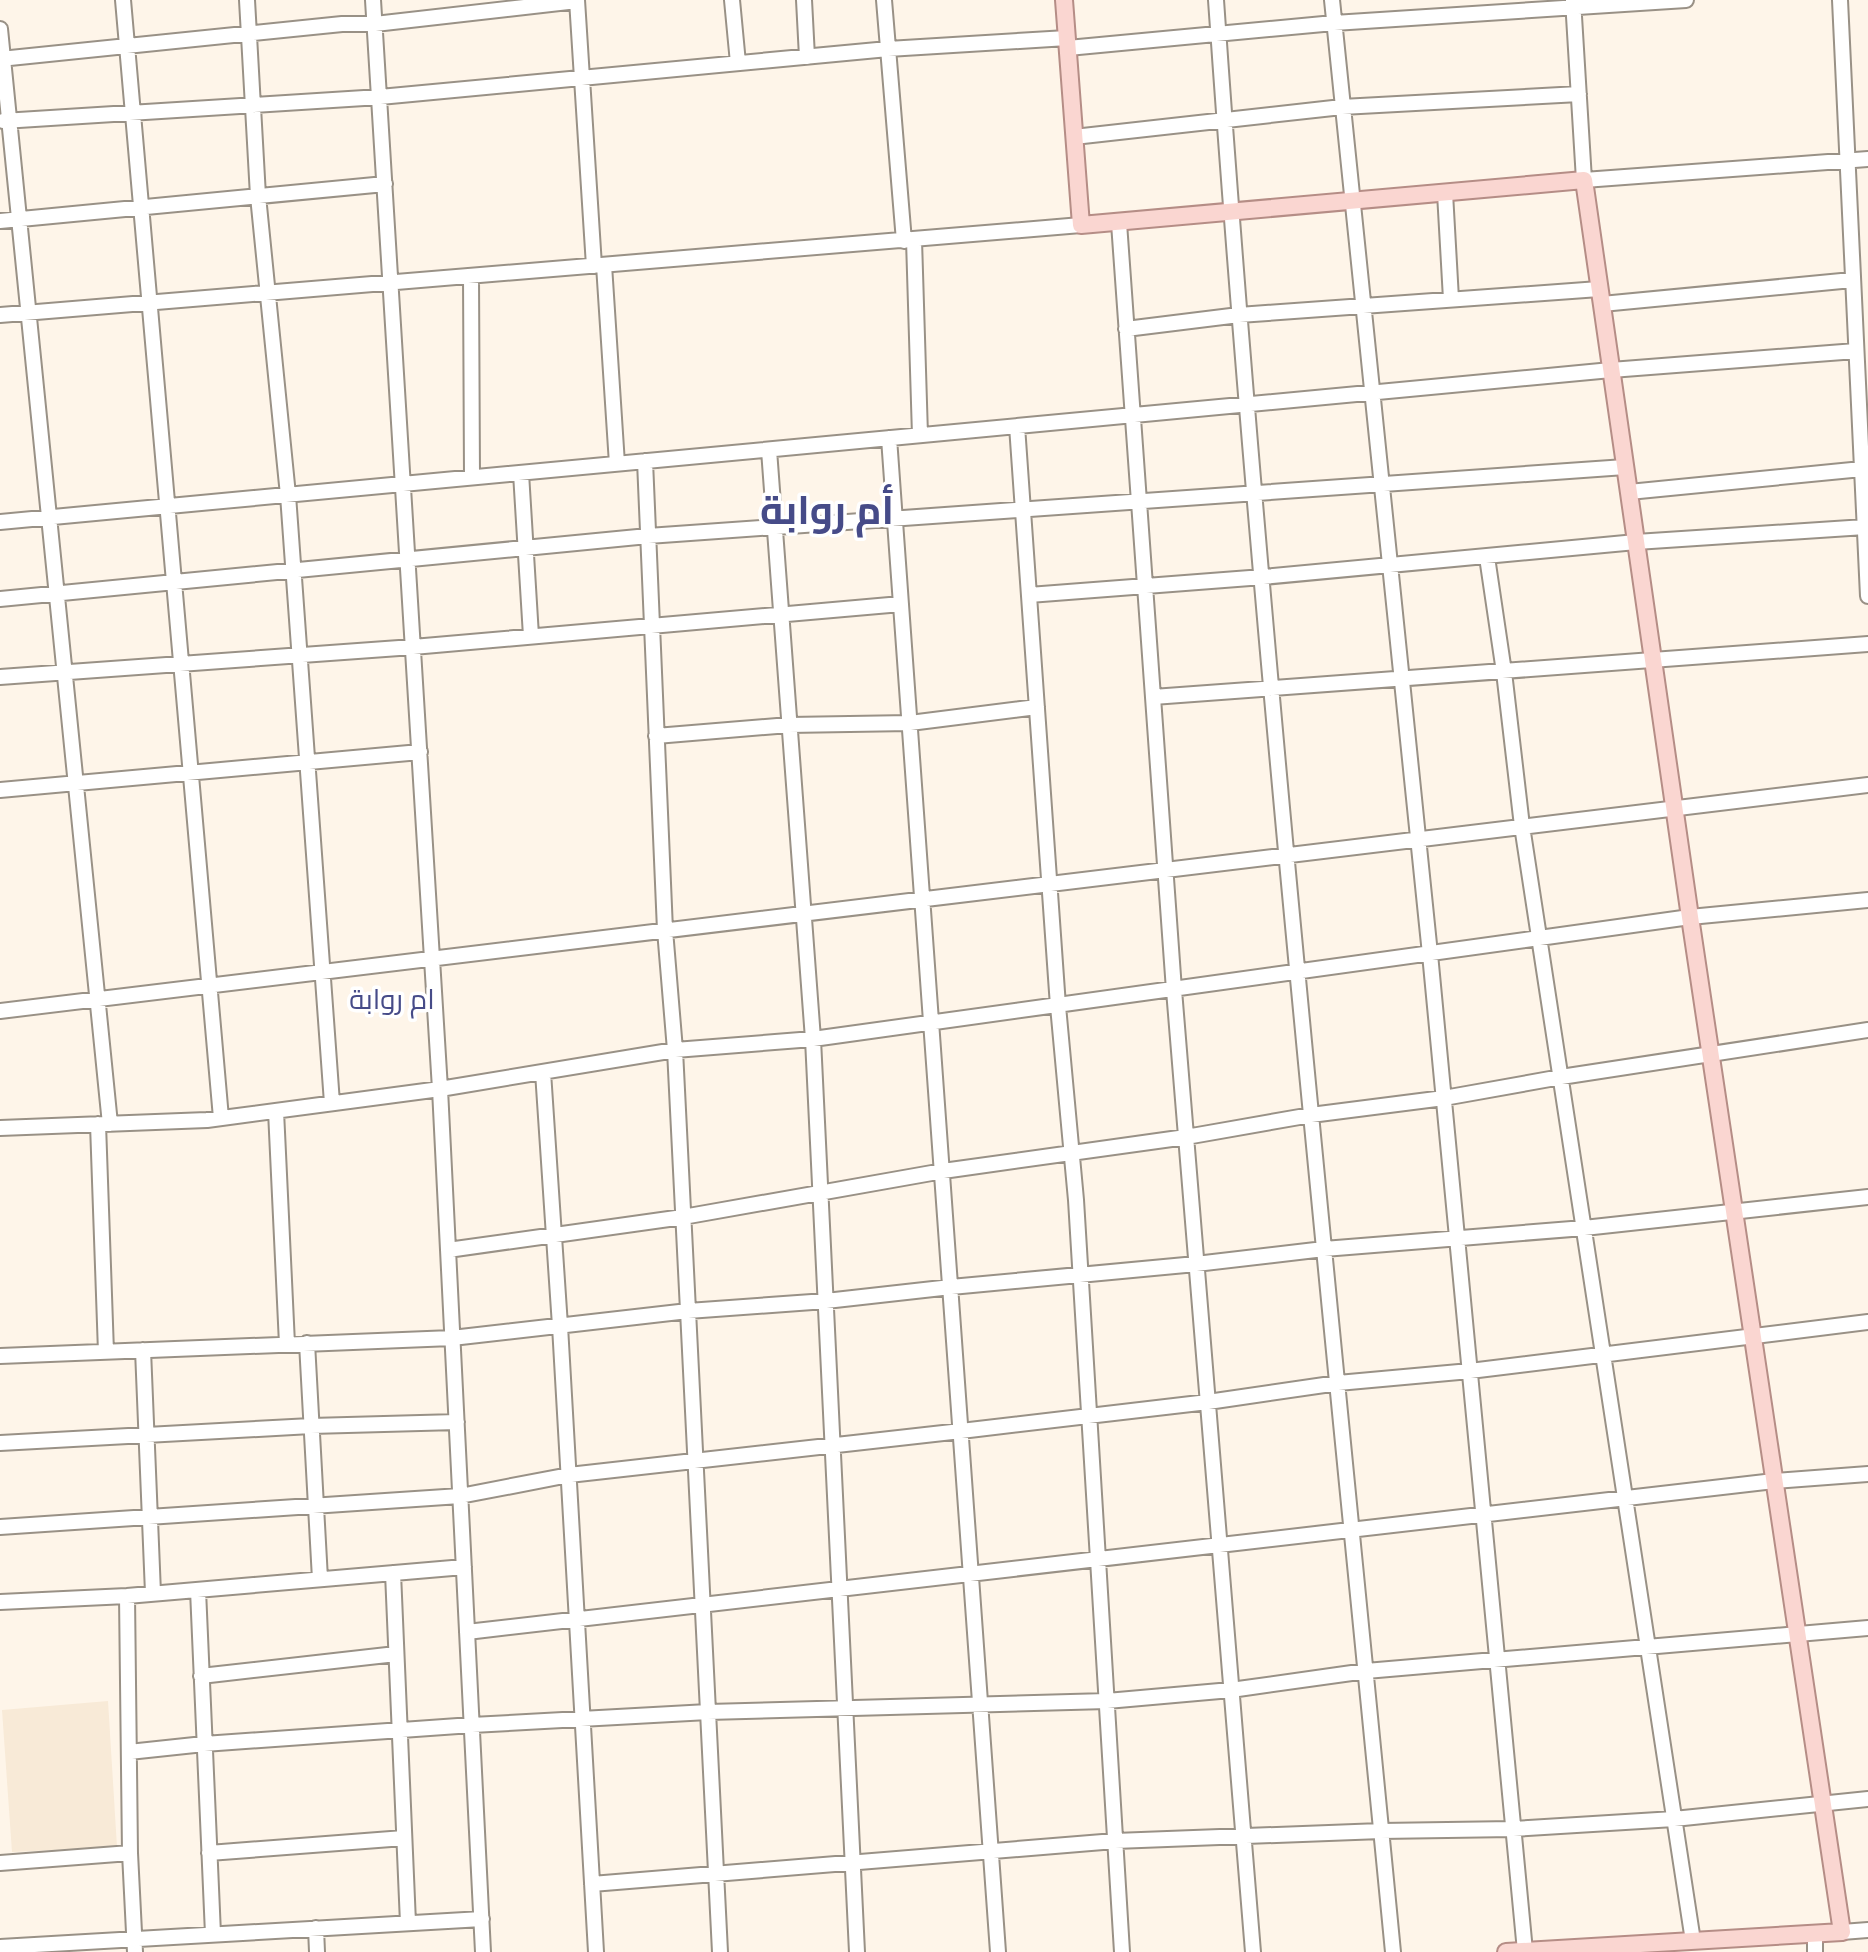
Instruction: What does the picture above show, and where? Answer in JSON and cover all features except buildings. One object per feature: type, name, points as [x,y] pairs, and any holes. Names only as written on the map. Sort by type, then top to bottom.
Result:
[{"type":"main road","points":[[1064,0],[1081,225],[1584,180],[1690,917],[1842,1932],[1693,1941],[1644,1948],[1506,1952]]},
{"type":"street","points":[[123,0],[221,1118]]},
{"type":"street","points":[[247,0],[258,196],[288,495],[332,1103]]},
{"type":"street","points":[[373,0],[440,1089],[483,1952]]},
{"type":"street","points":[[732,0],[738,63]]},
{"type":"street","points":[[804,0],[807,57]]},
{"type":"street","points":[[884,0],[909,240],[920,435]]},
{"type":"street","points":[[1216,0],[1230,213],[1297,972],[1393,1952]]},
{"type":"street","points":[[1332,0],[1430,954],[1525,1951]]},
{"type":"street","points":[[5,121],[380,97],[888,49],[1067,43],[1574,3],[1686,0]]},
{"type":"street","points":[[1840,0],[1852,280],[1860,295],[1856,351],[1863,412],[1862,469],[1868,596]]},
{"type":"street","points":[[1,59],[342,24],[375,24],[577,1],[617,464]]},
{"type":"street","points":[[1574,3],[1584,180],[1868,159]]},
{"type":"street","points":[[0,29],[5,121],[30,312],[97,1000],[104,1124],[106,1352]]},
{"type":"street","points":[[1074,137],[1342,107],[1579,94]]},
{"type":"street","points":[[0,221],[385,184]]},
{"type":"street","points":[[1445,193],[1451,299]]},
{"type":"street","points":[[1119,223],[1174,990],[1253,1952]]},
{"type":"street","points":[[0,315],[1081,225]]},
{"type":"street","points":[[471,276],[472,477]]},
{"type":"street","points":[[1126,329],[1239,315],[1451,299],[1600,296],[1852,280]]},
{"type":"street","points":[[0,522],[1611,370],[1856,351]]},
{"type":"street","points":[[1017,426],[1058,1006],[1081,1276],[1122,1952]]},
{"type":"street","points":[[889,438],[998,1952]]},
{"type":"street","points":[[769,450],[813,1039],[857,1952]]},
{"type":"street","points":[[645,461],[665,930],[675,1050],[720,1952]]},
{"type":"street","points":[[0,599],[648,536],[1625,467]]},
{"type":"street","points":[[1629,492],[1862,469]]},
{"type":"street","points":[[521,473],[531,636]]},
{"type":"street","points":[[1029,595],[1389,566],[1636,542],[1865,527]]},
{"type":"street","points":[[1487,557],[1522,826],[1693,1941]]},
{"type":"street","points":[[0,677],[413,647],[901,604]]},
{"type":"street","points":[[1153,697],[1868,644]]},
{"type":"street","points":[[656,736],[789,725],[910,723],[1037,707]]},
{"type":"street","points":[[0,790],[420,752]]},
{"type":"street","points":[[0,1011],[1868,785]]},
{"type":"street","points":[[0,1128],[221,1118],[440,1089],[675,1050],[813,1039],[1690,917],[1868,900]]},
{"type":"street","points":[[448,1250],[683,1217],[943,1171],[1444,1098],[1868,1030]]},
{"type":"street","points":[[543,1072],[596,1952]]},
{"type":"street","points":[[276,1111],[287,1344]]},
{"type":"street","points":[[0,1356],[452,1338],[688,1311],[826,1301],[1324,1249],[1584,1228],[1868,1197]]},
{"type":"street","points":[[0,1527],[460,1496],[569,1475],[1868,1322]]},
{"type":"street","points":[[307,1343],[320,1579]]},
{"type":"street","points":[[143,1350],[153,1593]]},
{"type":"street","points":[[0,1443],[311,1426],[457,1422]]},
{"type":"street","points":[[467,1632],[1774,1481],[1868,1474]]},
{"type":"street","points":[[0,1602],[127,1596],[464,1567]]},
{"type":"street","points":[[393,1573],[408,1923]]},
{"type":"street","points":[[198,1590],[213,1934]]},
{"type":"street","points":[[127,1596],[130,1853],[135,1946]]},
{"type":"street","points":[[129,1752],[399,1730],[708,1712],[1107,1701],[1231,1690],[1366,1671],[1868,1628]]},
{"type":"street","points":[[201,1676],[396,1654]]},
{"type":"street","points":[[592,1884],[1115,1841],[1513,1829],[1674,1819],[1868,1799]]},
{"type":"street","points":[[209,1853],[404,1838]]},
{"type":"street","points":[[0,1863],[130,1853]]},
{"type":"street","points":[[0,1947],[135,1946],[213,1934],[482,1919]]},
{"type":"street","points":[[316,1928],[317,1952]]},
{"type":"street","points":[[1842,1932],[1868,1930]]},
{"type":"street","points":[[1815,1934],[1815,1952]]},
{"type":"shaded area","points":[[108,1701],[117,1847],[12,1852],[2,1710]]},
{"type":"district","name":"أم روابة","points":[[827,509]]},
{"type":"district","name":"ام روابة","points":[[392,998]]}]
